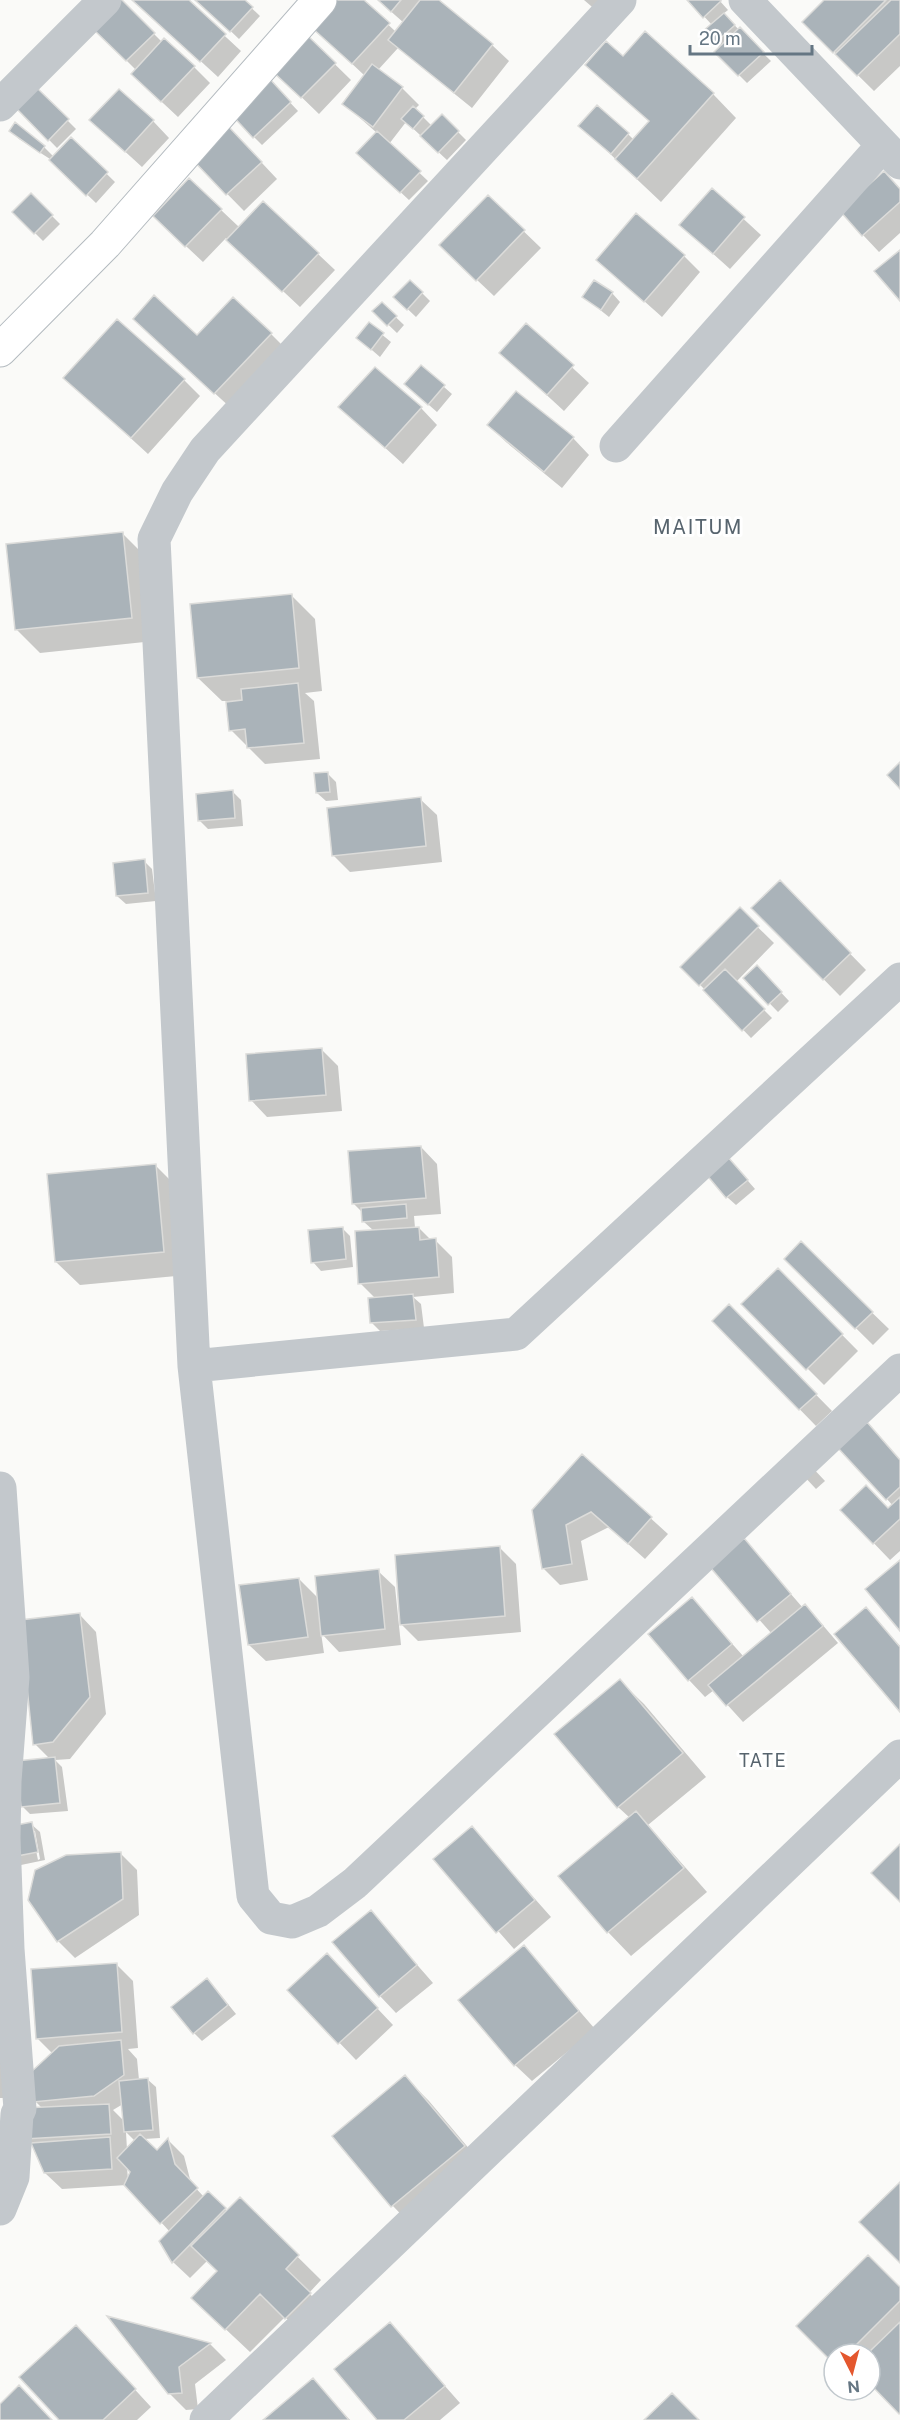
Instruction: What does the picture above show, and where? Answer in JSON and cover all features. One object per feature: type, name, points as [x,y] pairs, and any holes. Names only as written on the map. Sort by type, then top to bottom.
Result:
[{"type":"street","points":[[5,91],[105,0]]},
{"type":"street","points":[[0,350],[105,244],[320,0]]},
{"type":"street","points":[[620,0],[205,450],[177,492],[154,539],[194,1366],[253,1896],[271,1918],[292,1922],[318,1911],[355,1883],[900,1370]]},
{"type":"street","points":[[616,446],[892,154],[745,0]]},
{"type":"street","points":[[194,1366],[516,1334],[900,979]]},
{"type":"street","points":[[0,1488],[13,1666],[4,1740],[4,1950],[20,2109],[17,2114],[13,2177],[0,2209]]},
{"type":"street","points":[[206,2420],[900,1756]]},
{"type":"building","points":[[118,0],[122,0],[155,33],[126,61],[91,27]]},
{"type":"building","points":[[132,0],[189,0],[226,34],[200,62]]},
{"type":"building","points":[[195,0],[245,0],[253,7],[230,32]]},
{"type":"building","points":[[337,0],[364,0],[390,23],[352,64],[311,27]]},
{"type":"building","points":[[378,0],[401,0],[391,12]]},
{"type":"building","points":[[420,0],[439,0],[493,44],[454,93],[388,40]]},
{"type":"building","points":[[687,0],[721,0],[721,1],[703,18]]},
{"type":"building","points":[[824,0],[886,0],[833,53],[802,22]]},
{"type":"building","points":[[891,0],[900,0],[900,34],[857,76],[835,54]]},
{"type":"building","points":[[724,13],[735,25],[714,44],[703,31]]},
{"type":"building","points":[[740,27],[764,52],[738,76],[714,52]]},
{"type":"building","points":[[645,31],[714,93],[637,179],[615,159],[649,121],[585,65],[606,41],[623,56]]},
{"type":"building","points":[[306,34],[336,63],[301,98],[271,70]]},
{"type":"building","points":[[164,38],[195,66],[161,102],[131,74]]},
{"type":"building","points":[[372,64],[403,87],[373,127],[342,104]]},
{"type":"building","points":[[268,77],[291,102],[253,138],[230,113]]},
{"type":"building","points":[[36,87],[69,119],[48,141],[16,108]]},
{"type":"building","points":[[119,89],[154,120],[125,152],[89,120]]},
{"type":"building","points":[[597,105],[629,133],[611,154],[578,126]]},
{"type":"building","points":[[413,106],[424,116],[413,129],[401,119]]},
{"type":"building","points":[[442,114],[459,131],[438,153],[420,136]]},
{"type":"building","points":[[15,122],[45,146],[40,153],[9,131]]},
{"type":"building","points":[[228,126],[262,162],[226,195],[192,159]]},
{"type":"building","points":[[377,131],[421,171],[400,193],[356,153]]},
{"type":"building","points":[[71,137],[108,172],[86,196],[49,160]]},
{"type":"building","points":[[884,171],[900,189],[900,202],[862,236],[840,211]]},
{"type":"building","points":[[189,178],[222,209],[185,247],[153,216]]},
{"type":"building","points":[[712,188],[745,217],[713,254],[679,225]]},
{"type":"building","points":[[31,193],[53,215],[34,234],[12,212]]},
{"type":"building","points":[[488,195],[525,230],[476,281],[439,245]]},
{"type":"building","points":[[263,201],[319,253],[282,292],[226,240]]},
{"type":"building","points":[[636,213],[685,255],[644,302],[596,260]]},
{"type":"building","points":[[900,250],[900,301],[874,271]]},
{"type":"building","points":[[410,280],[423,292],[407,310],[393,297]]},
{"type":"building","points":[[594,280],[613,292],[601,310],[582,297]]},
{"type":"building","points":[[154,295],[197,335],[233,297],[272,333],[214,394],[133,319]]},
{"type":"building","points":[[382,302],[397,316],[387,326],[372,311]]},
{"type":"building","points":[[117,319],[185,379],[131,438],[63,378]]},
{"type":"building","points":[[369,322],[384,333],[371,350],[356,338]]},
{"type":"building","points":[[526,323],[574,365],[547,395],[499,353]]},
{"type":"building","points":[[421,365],[445,385],[428,405],[404,384]]},
{"type":"building","points":[[375,367],[422,407],[385,448],[338,407]]},
{"type":"building","points":[[516,391],[574,437],[544,472],[487,425]]},
{"type":"building","points":[[123,532],[132,618],[15,630],[6,544]]},
{"type":"building","points":[[292,594],[299,668],[197,678],[190,604]]},
{"type":"building","points":[[298,683],[304,743],[247,748],[245,729],[229,731],[226,702],[242,700],[241,689]]},
{"type":"building","points":[[900,762],[900,789],[887,775]]},
{"type":"building","points":[[328,772],[330,792],[316,793],[314,773]]},
{"type":"building","points":[[233,790],[235,818],[198,821],[196,794]]},
{"type":"building","points":[[421,797],[426,846],[332,856],[327,808]]},
{"type":"building","points":[[145,859],[148,893],[116,896],[113,863]]},
{"type":"building","points":[[780,880],[851,953],[823,980],[751,908]]},
{"type":"building","points":[[740,907],[759,926],[699,986],[680,967]]},
{"type":"building","points":[[757,965],[782,992],[768,1005],[743,978]]},
{"type":"building","points":[[725,969],[765,1009],[742,1031],[703,990]]},
{"type":"building","points":[[322,1048],[326,1095],[249,1101],[246,1054]]},
{"type":"building","points":[[421,1146],[426,1198],[352,1204],[348,1151]]},
{"type":"building","points":[[727,1156],[748,1180],[726,1198],[706,1174]]},
{"type":"building","points":[[156,1164],[164,1252],[55,1262],[47,1174]]},
{"type":"building","points":[[406,1204],[407,1218],[362,1222],[361,1208]]},
{"type":"building","points":[[343,1227],[346,1259],[311,1263],[308,1230]]},
{"type":"building","points":[[419,1227],[420,1240],[436,1238],[439,1277],[358,1284],[355,1231]]},
{"type":"building","points":[[801,1241],[873,1312],[855,1329],[784,1259]]},
{"type":"building","points":[[778,1268],[843,1334],[806,1370],[741,1304]]},
{"type":"building","points":[[413,1294],[416,1320],[370,1323],[368,1298]]},
{"type":"building","points":[[729,1304],[817,1394],[799,1410],[712,1321]]},
{"type":"building","points":[[867,1422],[900,1460],[900,1487],[886,1500],[838,1448]]},
{"type":"building","points":[[582,1454],[652,1517],[628,1544],[591,1512],[566,1525],[572,1564],[542,1569],[532,1510]]},
{"type":"building","points":[[866,1485],[888,1508],[900,1497],[900,1519],[873,1544],[840,1510]]},
{"type":"building","points":[[744,1538],[791,1594],[757,1622],[710,1567]]},
{"type":"building","points":[[500,1546],[505,1616],[400,1625],[395,1555]]},
{"type":"building","points":[[900,1560],[900,1631],[865,1589]]},
{"type":"building","points":[[379,1569],[385,1629],[321,1636],[315,1576]]},
{"type":"building","points":[[299,1578],[308,1637],[248,1645],[239,1585]]},
{"type":"building","points":[[692,1597],[732,1644],[688,1681],[648,1634]]},
{"type":"building","points":[[805,1604],[823,1626],[726,1706],[708,1685]]},
{"type":"building","points":[[866,1607],[900,1647],[900,1712],[834,1634]]},
{"type":"building","points":[[80,1613],[90,1697],[53,1742],[33,1745],[20,1620]]},
{"type":"building","points":[[620,1679],[683,1753],[617,1808],[554,1734]]},
{"type":"building","points":[[55,1757],[60,1803],[21,1807],[16,1761]]},
{"type":"building","points":[[636,1811],[684,1868],[607,1933],[558,1876]]},
{"type":"building","points":[[32,1822],[38,1852],[12,1857],[6,1827]]},
{"type":"building","points":[[472,1826],[535,1900],[496,1933],[433,1859]]},
{"type":"building","points":[[900,1844],[900,1902],[871,1873]]},
{"type":"building","points":[[121,1852],[123,1899],[57,1942],[28,1900],[35,1870],[66,1855]]},
{"type":"building","points":[[371,1910],[417,1965],[379,1997],[332,1942]]},
{"type":"building","points":[[524,1945],[579,2011],[514,2066],[458,2000]]},
{"type":"building","points":[[327,1953],[378,2008],[338,2044],[287,1990]]},
{"type":"building","points":[[117,1963],[122,2032],[36,2039],[31,1969]]},
{"type":"building","points":[[207,1978],[228,2005],[193,2034],[171,2007]]},
{"type":"building","points":[[121,2040],[124,2075],[94,2096],[33,2102],[30,2073],[59,2046]]},
{"type":"building","points":[[405,2075],[465,2146],[391,2207],[332,2136]]},
{"type":"building","points":[[148,2078],[153,2130],[124,2132],[119,2081]]},
{"type":"building","points":[[109,2104],[111,2134],[24,2139],[23,2108]]},
{"type":"building","points":[[140,2134],[157,2150],[168,2138],[175,2164],[198,2188],[160,2224],[124,2185],[130,2172],[117,2158]]},
{"type":"building","points":[[110,2137],[112,2169],[44,2173],[31,2143]]},
{"type":"building","points":[[900,2182],[900,2263],[859,2222]]},
{"type":"building","points":[[208,2191],[226,2208],[172,2263],[159,2241]]},
{"type":"building","points":[[240,2197],[299,2255],[286,2269],[311,2293],[285,2319],[260,2294],[225,2330],[191,2298],[217,2271],[191,2246]]},
{"type":"building","points":[[868,2255],[900,2287],[900,2301],[859,2342],[822,2342],[822,2352],[796,2326]]},
{"type":"building","points":[[107,2316],[211,2343],[179,2367],[182,2393],[168,2394]]},
{"type":"building","points":[[390,2322],[445,2386],[404,2420],[377,2420],[334,2369]]},
{"type":"building","points":[[900,2322],[899,2414],[882,2396],[882,2342],[879,2342]]},
{"type":"building","points":[[76,2325],[136,2389],[103,2420],[59,2420],[19,2377]]},
{"type":"building","points":[[313,2378],[349,2420],[263,2420]]},
{"type":"building","points":[[19,2385],[52,2420],[0,2420],[0,2404]]},
{"type":"building","points":[[672,2393],[699,2420],[644,2420]]},
{"type":"district","name":"MAITUM","points":[[698,527]]},
{"type":"district","name":"TATE","points":[[763,1761]]}]
